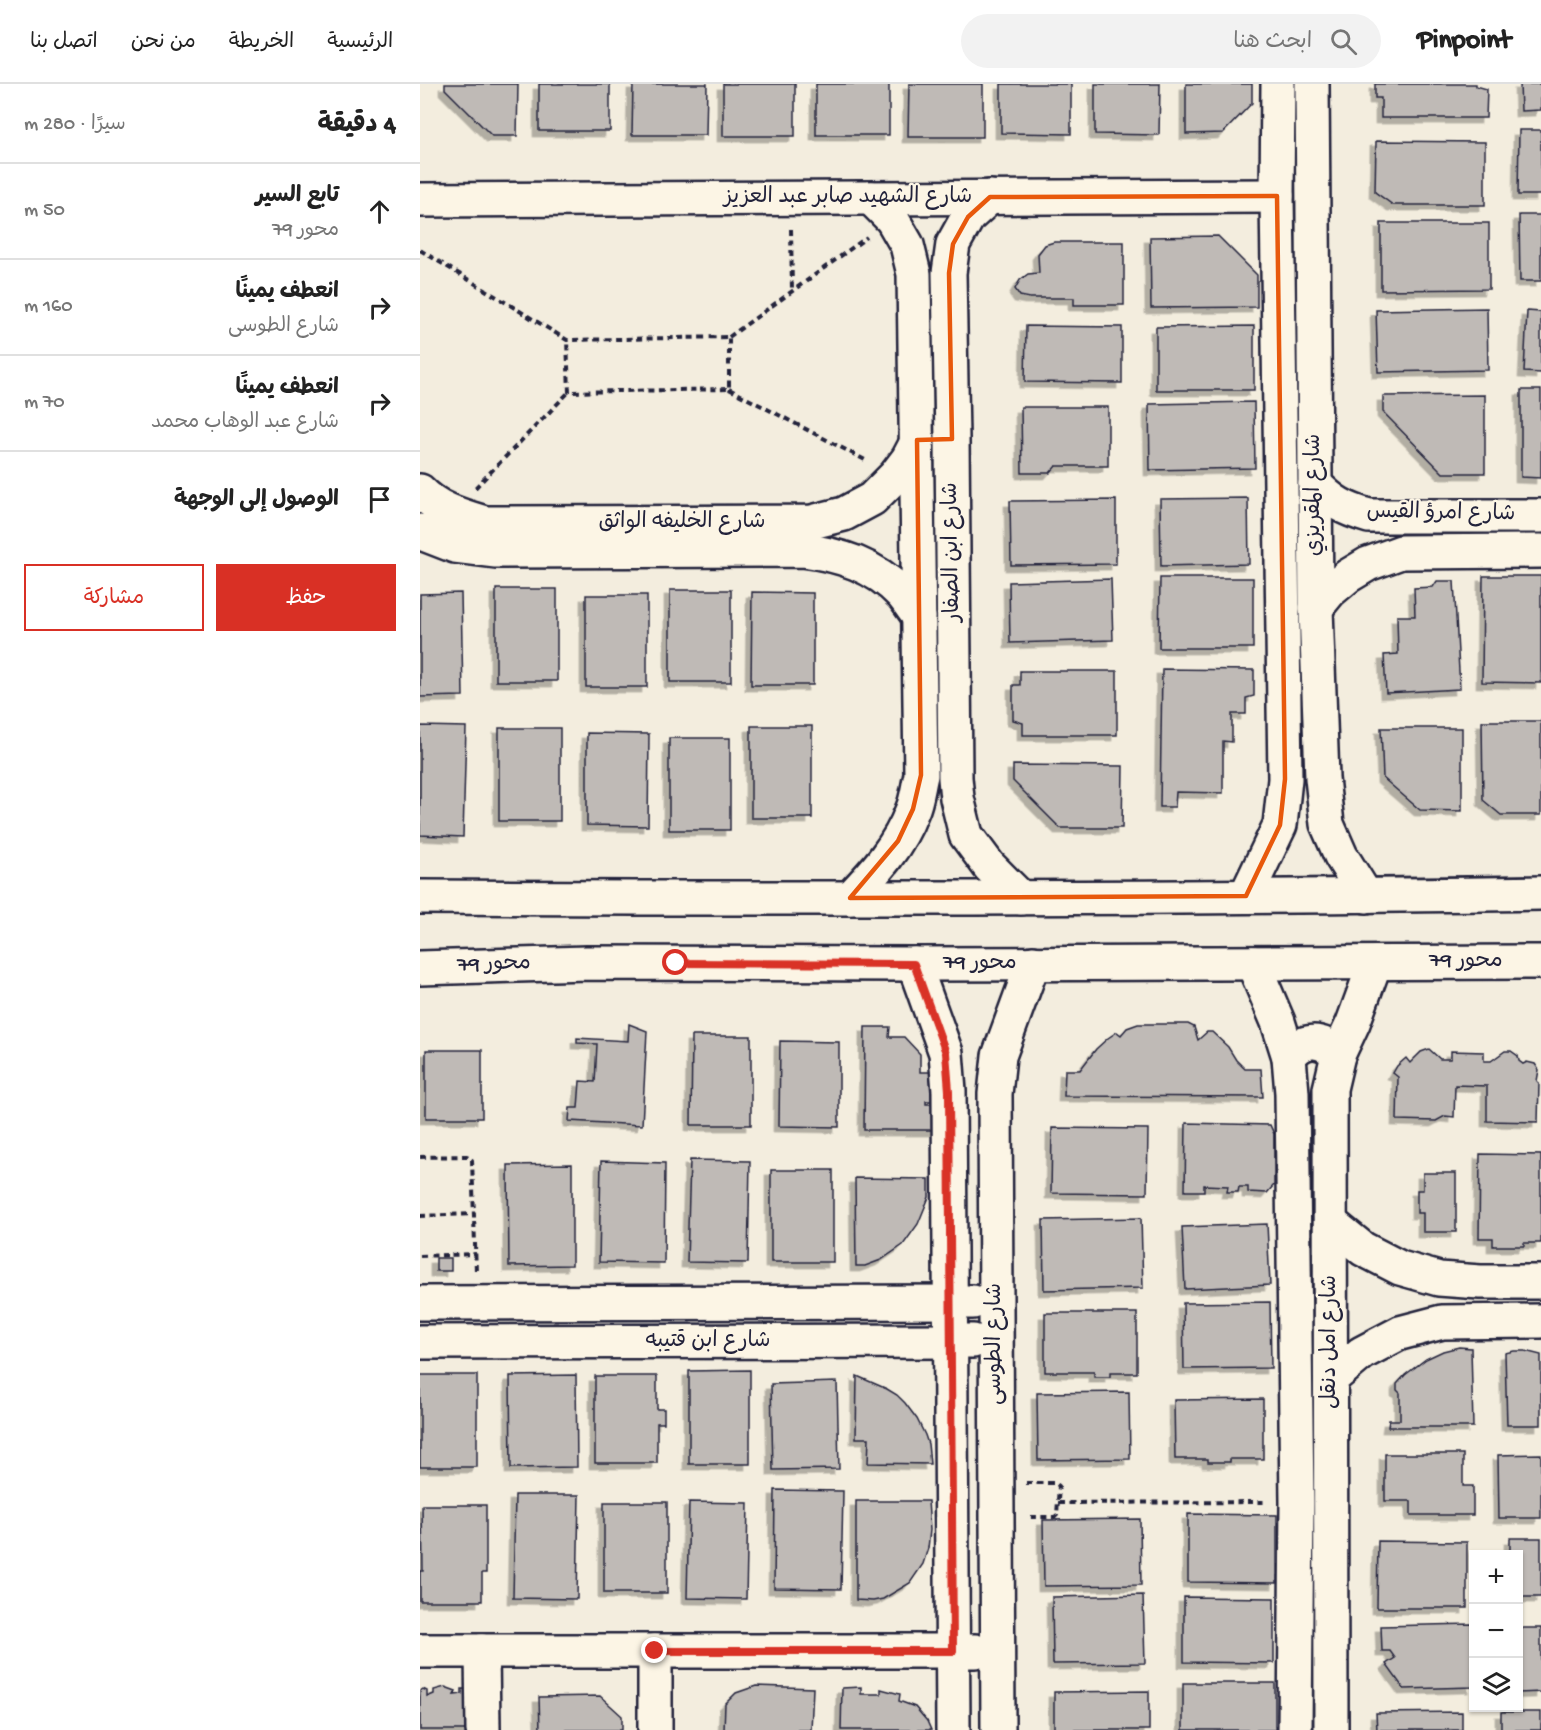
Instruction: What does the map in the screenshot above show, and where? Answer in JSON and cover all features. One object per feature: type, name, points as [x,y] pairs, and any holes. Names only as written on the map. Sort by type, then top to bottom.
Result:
[{"type":"street","name":"شارع المقريزي","points":[[1246,896],[1280,825],[1285,779],[1277,196],[1278,84]]},
{"type":"street","name":"شارع المقريزي","points":[[1312,84],[1316,608],[1322,778],[1327,824],[1341,856],[1366,896]]},
{"type":"street","name":"شارع الشهيد صابر عبد العزيز","points":[[420,200],[791,198],[881,208],[990,197],[1277,196]]},
{"type":"street","name":"شارع ابن الصفار","points":[[990,197],[968,217],[953,244],[949,273],[955,778],[957,798],[966,835],[989,866],[1021,898]]},
{"type":"street","name":"شارع ابن الصفار","points":[[850,898],[877,869],[898,841],[913,809],[921,775],[914,274],[907,245],[881,208]]},
{"type":"street","points":[[917,440],[952,439]]},
{"type":"street","name":"شارع الخليفه الواثق","points":[[420,491],[451,513],[485,523],[812,522],[844,514],[872,499],[896,476],[917,440]]},
{"type":"street","name":"شارع امرؤ القيس","points":[[1315,484],[1339,505],[1369,516],[1541,516]]},
{"type":"street","name":"شارع الخليفه الواثق","points":[[420,531],[455,546],[496,551],[802,550],[830,554],[856,562],[881,576],[902,594],[919,617]]},
{"type":"street","name":"شارع امرؤ القيس","points":[[1316,608],[1330,591],[1348,576],[1368,564],[1401,552],[1541,551]]},
{"type":"street","points":[[1285,779],[1304,786],[1314,784],[1322,778]]},
{"type":"street","points":[[420,897],[1021,898],[1541,893]]},
{"type":"street","name":"محور 79","points":[[420,968],[587,963],[1541,962]]},
{"type":"street","name":"شارع الطوسى","points":[[998,1730],[995,1094],[999,1056],[1032,963]]},
{"type":"street","name":"شارع امل دنقل","points":[[1253,963],[1278,1022],[1289,1057],[1292,1093],[1297,1502],[1295,1730]]},
{"type":"street","name":"شارع امل دنقل","points":[[1331,1730],[1330,1089],[1338,1055],[1353,1023],[1375,963]]},
{"type":"street","name":"شارع الطوسى","points":[[914,964],[946,1053],[949,1091],[953,1730]]},
{"type":"street","points":[[1289,1057],[1303,1044],[1313,1042],[1323,1043],[1338,1055]]},
{"type":"street","points":[[1331,1223],[1363,1249],[1400,1268],[1439,1279],[1541,1282]]},
{"type":"street","name":"شارع ابن قتيبه","points":[[420,1303],[996,1302]]},
{"type":"street","points":[[1331,1379],[1362,1353],[1400,1333],[1442,1322],[1541,1321]]},
{"type":"street","name":"شارع ابن قتيبه","points":[[420,1342],[996,1341]]},
{"type":"street","points":[[420,1651],[998,1651]]},
{"type":"street","points":[[482,1651],[483,1730]]},
{"type":"street","points":[[655,1651],[655,1730]]},
{"type":"path","points":[[791,198],[792,291]]},
{"type":"path","points":[[420,250],[567,340],[729,337],[792,291],[881,208]]},
{"type":"path","points":[[729,337],[729,389]]},
{"type":"path","points":[[567,340],[569,392]]},
{"type":"path","points":[[451,513],[569,392],[729,389],[896,476]]},
{"type":"path","points":[[420,1157],[467,1156],[473,1162],[477,1303]]},
{"type":"path","points":[[420,1216],[474,1214]]},
{"type":"path","points":[[420,1256],[476,1254]]},
{"type":"path","points":[[996,1482],[1055,1483],[1059,1486],[1058,1513],[1055,1517],[997,1517]]},
{"type":"path","points":[[1058,1503],[1297,1502]]},
{"type":"highlighted area","points":[[1277,196],[1285,779],[1280,825],[1246,896],[850,898],[898,841],[913,809],[921,775],[917,440],[952,439],[949,273],[953,244],[968,217],[990,197]]},
{"type":"building","points":[[445,84],[518,84],[517,136],[492,136],[445,89]]},
{"type":"building","points":[[539,84],[610,84],[610,131],[539,131]]},
{"type":"building","points":[[633,84],[707,84],[706,135],[632,135]]},
{"type":"building","points":[[723,84],[795,84],[795,136],[723,136]]},
{"type":"building","points":[[816,84],[889,84],[889,135],[816,135]]},
{"type":"building","points":[[909,84],[983,84],[983,137],[908,137]]},
{"type":"building","points":[[1001,84],[1071,84],[1071,134],[1001,133]]},
{"type":"building","points":[[1095,84],[1160,84],[1159,135],[1095,134]]},
{"type":"building","points":[[1186,84],[1252,84],[1252,103],[1223,133],[1186,134]]},
{"type":"building","points":[[1375,84],[1476,84],[1476,86],[1487,89],[1486,118],[1381,118],[1381,98],[1375,98]]},
{"type":"building","points":[[1520,84],[1541,84],[1541,110],[1521,111]]},
{"type":"building","points":[[1519,130],[1541,130],[1541,195],[1518,195]]},
{"type":"building","points":[[1376,141],[1485,142],[1485,205],[1393,205],[1375,192]]},
{"type":"building","points":[[1519,215],[1541,215],[1541,281],[1520,281]]},
{"type":"building","points":[[1381,223],[1489,223],[1489,289],[1381,290]]},
{"type":"building","points":[[1218,236],[1257,275],[1257,307],[1151,308],[1150,237]]},
{"type":"building","points":[[1054,242],[1124,242],[1124,305],[1074,305],[1074,298],[1020,296],[1015,289],[1020,280],[1028,274],[1039,273],[1038,254],[1045,245]]},
{"type":"building","points":[[1487,308],[1488,370],[1378,372],[1376,310]]},
{"type":"building","points":[[1527,311],[1541,312],[1541,373],[1524,372]]},
{"type":"building","points":[[1026,326],[1122,327],[1122,383],[1025,382]]},
{"type":"building","points":[[1254,326],[1254,390],[1156,390],[1156,327]]},
{"type":"building","points":[[1521,390],[1541,390],[1541,478],[1521,477]]},
{"type":"building","points":[[1485,395],[1485,473],[1443,473],[1383,412],[1383,396]]},
{"type":"building","points":[[1254,402],[1255,468],[1150,470],[1149,404]]},
{"type":"building","points":[[1021,407],[1108,407],[1108,466],[1056,466],[1050,473],[1022,473]]},
{"type":"building","points":[[1248,498],[1249,564],[1161,566],[1160,499]]},
{"type":"building","points":[[1116,500],[1116,564],[1011,565],[1010,501]]},
{"type":"building","points":[[1483,576],[1541,576],[1541,683],[1482,682]]},
{"type":"building","points":[[1160,578],[1253,578],[1253,648],[1159,648]]},
{"type":"building","points":[[1111,579],[1113,640],[1010,643],[1009,582]]},
{"type":"building","points":[[1437,581],[1454,581],[1460,689],[1386,693],[1384,655],[1398,654],[1397,616],[1415,616],[1414,588],[1433,587]]},
{"type":"building","points":[[496,589],[557,589],[557,681],[496,681]]},
{"type":"building","points":[[670,590],[731,590],[731,682],[670,682]]},
{"type":"building","points":[[752,592],[813,593],[813,685],[751,685]]},
{"type":"building","points":[[461,593],[463,696],[420,697],[420,594]]},
{"type":"building","points":[[586,595],[647,595],[647,687],[586,687]]},
{"type":"building","points":[[1162,669],[1254,670],[1254,696],[1246,698],[1246,714],[1232,714],[1232,742],[1223,741],[1223,793],[1176,792],[1175,807],[1160,807]]},
{"type":"building","points":[[1020,671],[1117,671],[1117,735],[1023,735],[1023,723],[1013,720],[1013,685],[1020,685]]},
{"type":"building","points":[[1482,721],[1541,721],[1541,815],[1501,815],[1483,800]]},
{"type":"building","points":[[420,726],[466,727],[463,837],[420,835]]},
{"type":"building","points":[[751,726],[812,726],[812,818],[751,818]]},
{"type":"building","points":[[499,728],[560,728],[560,821],[499,821]]},
{"type":"building","points":[[1381,728],[1462,728],[1462,811],[1420,810],[1383,778]]},
{"type":"building","points":[[587,733],[649,734],[648,826],[587,825]]},
{"type":"building","points":[[669,738],[730,738],[730,830],[669,830]]},
{"type":"building","points":[[1013,765],[1123,766],[1122,828],[1060,828],[1013,781]]},
{"type":"building","points":[[629,1024],[647,1031],[642,1125],[569,1121],[570,1108],[578,1108],[580,1081],[595,1082],[597,1044],[577,1043],[577,1038],[628,1041]]},
{"type":"building","points":[[1138,1024],[1188,1024],[1194,1027],[1198,1040],[1207,1032],[1212,1032],[1228,1047],[1245,1069],[1261,1069],[1263,1097],[1064,1096],[1065,1070],[1080,1070],[1108,1038],[1117,1032],[1121,1035],[1127,1028]]},
{"type":"building","points":[[865,1027],[890,1027],[889,1037],[904,1037],[920,1054],[920,1072],[937,1072],[936,1101],[926,1101],[926,1104],[938,1104],[938,1130],[864,1130]]},
{"type":"building","points":[[692,1036],[751,1036],[751,1125],[691,1125]]},
{"type":"building","points":[[780,1041],[839,1042],[839,1127],[779,1126]]},
{"type":"building","points":[[1429,1049],[1440,1059],[1451,1059],[1451,1051],[1484,1052],[1484,1061],[1491,1061],[1505,1051],[1511,1051],[1523,1064],[1527,1062],[1535,1064],[1539,1070],[1538,1122],[1487,1121],[1487,1086],[1455,1085],[1454,1117],[1445,1116],[1436,1121],[1397,1120],[1398,1077],[1393,1073],[1406,1058],[1410,1063],[1421,1052]]},
{"type":"building","points":[[426,1050],[482,1050],[482,1118],[426,1118]]},
{"type":"building","points":[[1186,1123],[1270,1125],[1274,1134],[1274,1185],[1267,1193],[1248,1192],[1248,1187],[1239,1187],[1238,1192],[1227,1192],[1228,1186],[1204,1185],[1204,1191],[1185,1191]]},
{"type":"building","points":[[1052,1128],[1148,1129],[1147,1194],[1051,1193]]},
{"type":"building","points":[[1480,1154],[1541,1155],[1541,1243],[1524,1243],[1524,1246],[1493,1246],[1493,1238],[1479,1238]]},
{"type":"building","points":[[690,1160],[750,1161],[748,1263],[687,1262]]},
{"type":"building","points":[[601,1161],[665,1163],[664,1263],[599,1262]]},
{"type":"building","points":[[572,1164],[572,1265],[509,1266],[508,1165]]},
{"type":"building","points":[[771,1170],[833,1170],[833,1262],[771,1262]]},
{"type":"building","points":[[1423,1173],[1456,1173],[1456,1232],[1423,1232],[1423,1213],[1417,1213],[1417,1190],[1423,1190]]},
{"type":"building","points":[[855,1178],[929,1179],[929,1197],[918,1224],[903,1245],[881,1260],[865,1266],[856,1266]]},
{"type":"building","points":[[1141,1218],[1143,1288],[1044,1290],[1043,1220]]},
{"type":"building","points":[[1267,1224],[1270,1285],[1185,1289],[1182,1227]]},
{"type":"building","points":[[436,1258],[451,1258],[451,1271],[436,1271]]},
{"type":"building","points":[[1270,1302],[1271,1368],[1184,1369],[1183,1303]]},
{"type":"building","points":[[1045,1313],[1137,1313],[1137,1373],[1110,1373],[1110,1377],[1094,1377],[1094,1372],[1045,1372]]},
{"type":"building","points":[[1459,1347],[1471,1348],[1473,1427],[1388,1427],[1389,1420],[1400,1420],[1400,1393],[1397,1390],[1397,1384],[1426,1359]]},
{"type":"building","points":[[1514,1351],[1541,1355],[1541,1425],[1507,1425],[1505,1353]]},
{"type":"building","points":[[750,1370],[750,1464],[689,1464],[689,1371]]},
{"type":"building","points":[[420,1375],[477,1375],[477,1467],[420,1467]]},
{"type":"building","points":[[576,1375],[577,1467],[511,1468],[510,1376]]},
{"type":"building","points":[[595,1376],[657,1376],[657,1409],[664,1409],[664,1423],[657,1423],[657,1463],[595,1463]]},
{"type":"building","points":[[857,1376],[887,1389],[905,1403],[925,1435],[930,1464],[868,1463],[869,1438],[856,1438]]},
{"type":"building","points":[[837,1382],[839,1469],[773,1470],[771,1384]]},
{"type":"building","points":[[1129,1392],[1130,1459],[1038,1460],[1037,1393]]},
{"type":"building","points":[[1263,1399],[1263,1459],[1208,1462],[1208,1459],[1175,1459],[1174,1400]]},
{"type":"building","points":[[1385,1454],[1463,1454],[1463,1486],[1473,1486],[1473,1515],[1411,1515],[1411,1501],[1385,1501]]},
{"type":"building","points":[[1541,1454],[1541,1518],[1499,1518],[1498,1455]]},
{"type":"building","points":[[775,1490],[843,1491],[841,1589],[774,1588]]},
{"type":"building","points":[[515,1495],[579,1495],[577,1599],[513,1598]]},
{"type":"building","points":[[856,1501],[928,1501],[930,1530],[923,1564],[910,1583],[883,1599],[856,1600]]},
{"type":"building","points":[[604,1502],[667,1502],[667,1593],[604,1593]]},
{"type":"building","points":[[689,1502],[748,1503],[746,1599],[687,1598]]},
{"type":"building","points":[[422,1505],[486,1505],[486,1573],[482,1573],[482,1601],[420,1601],[420,1571],[423,1571]]},
{"type":"building","points":[[1188,1514],[1277,1515],[1277,1583],[1188,1582]]},
{"type":"building","points":[[1140,1519],[1141,1585],[1044,1586],[1043,1520]]},
{"type":"building","points":[[1510,1538],[1541,1538],[1541,1597],[1523,1597],[1523,1550],[1510,1550]]},
{"type":"building","points":[[1378,1541],[1467,1542],[1467,1608],[1377,1608]]},
{"type":"building","points":[[1143,1595],[1145,1663],[1053,1664],[1052,1597]]},
{"type":"building","points":[[1184,1597],[1274,1598],[1274,1663],[1184,1662]]},
{"type":"building","points":[[1469,1624],[1469,1687],[1404,1689],[1386,1664],[1395,1658],[1390,1651],[1382,1651],[1381,1626]]},
{"type":"building","points":[[1523,1628],[1541,1628],[1541,1692],[1523,1693]]},
{"type":"building","points":[[1183,1683],[1275,1683],[1275,1730],[1183,1730]]},
{"type":"building","points":[[756,1686],[813,1688],[811,1730],[724,1730],[725,1704],[736,1693]]},
{"type":"building","points":[[445,1687],[456,1691],[454,1695],[462,1694],[462,1689],[466,1689],[466,1696],[474,1696],[475,1730],[420,1730],[420,1691],[423,1689],[427,1691],[427,1697],[434,1694],[434,1690]]},
{"type":"building","points":[[861,1687],[861,1694],[881,1694],[881,1689],[900,1694],[899,1701],[915,1707],[927,1721],[931,1730],[841,1730],[842,1688]]},
{"type":"building","points":[[1149,1691],[1149,1730],[1054,1730],[1054,1692]]},
{"type":"building","points":[[600,1696],[622,1716],[622,1730],[540,1730],[539,1697]]},
{"type":"building","points":[[1462,1712],[1462,1730],[1377,1730],[1376,1713]]},
{"type":"building","points":[[1501,1712],[1541,1712],[1541,1730],[1501,1730]]},
{"type":"route","points":[[655,1651],[953,1651],[949,1091],[946,1053],[914,964],[676,963]]}]
